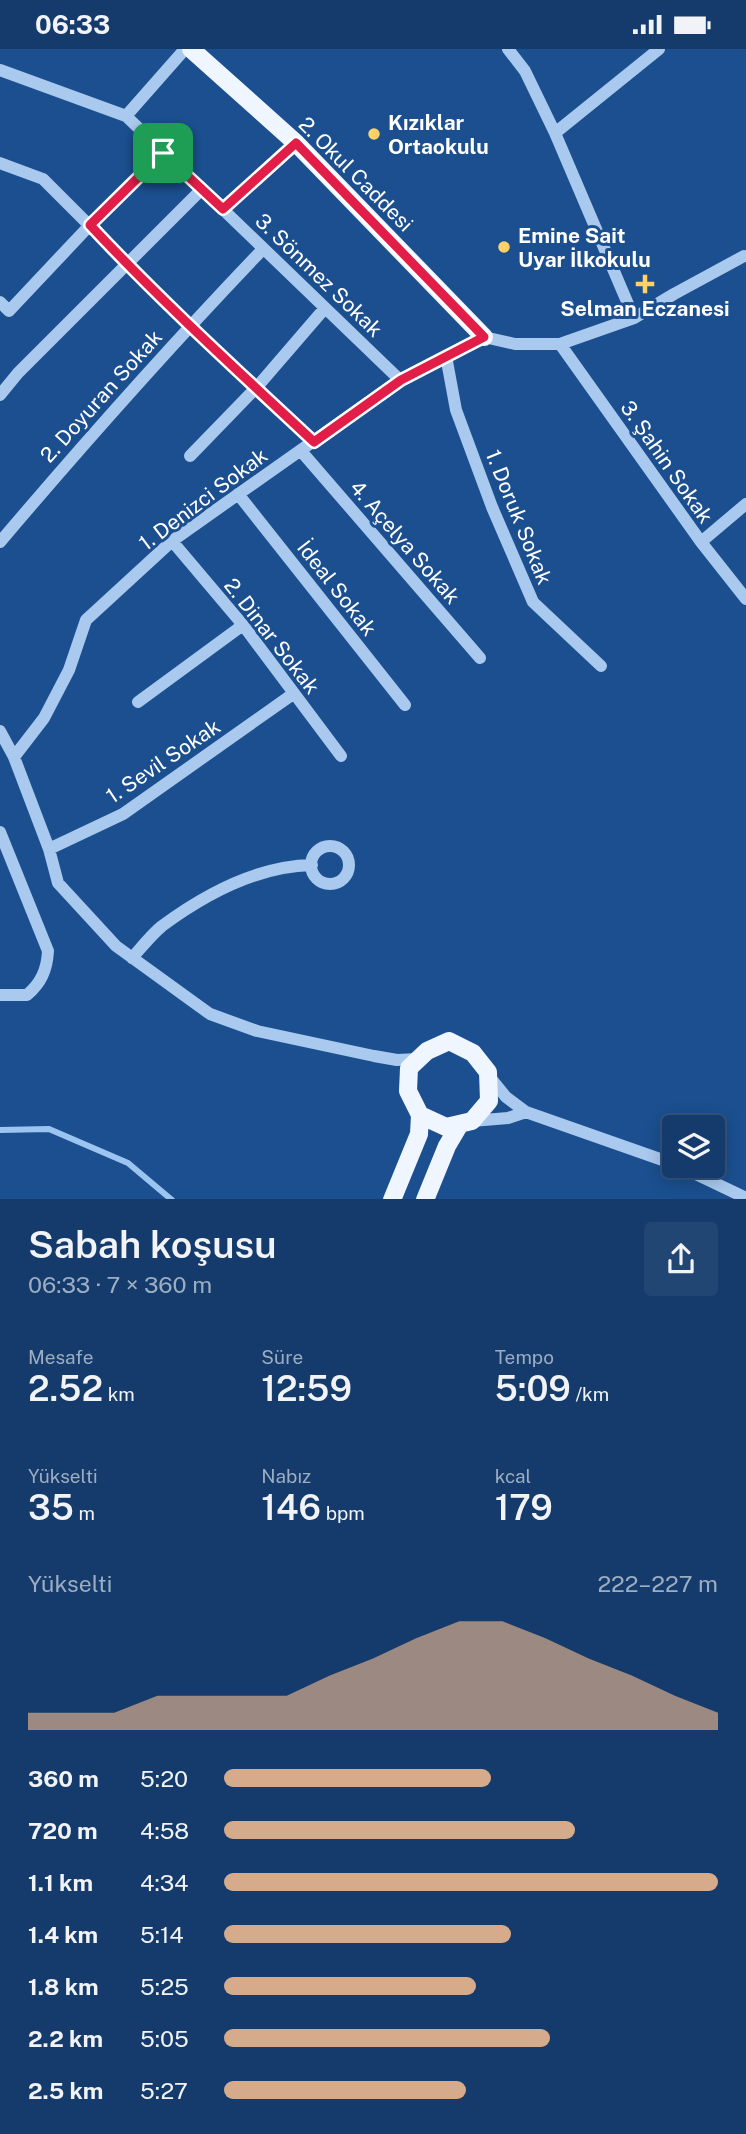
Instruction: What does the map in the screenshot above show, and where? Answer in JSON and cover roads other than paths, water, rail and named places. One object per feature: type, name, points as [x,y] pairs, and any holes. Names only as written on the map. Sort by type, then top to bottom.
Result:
[{"type":"main road","name":"2. Okul Caddesi","points":[[191,49],[296,143],[484,337]]},
{"type":"main road","points":[[392,1199],[419,1133],[420,1115],[408,1091],[410,1068],[427,1051],[449,1041],[473,1053],[488,1074],[489,1101],[466,1122],[447,1146],[425,1199]]},
{"type":"main road","points":[[420,1115],[446,1127],[466,1122]]},
{"type":"street","points":[[126,116],[185,49]]},
{"type":"street","points":[[508,49],[525,71],[555,133],[634,319]]},
{"type":"street","points":[[555,133],[659,49]]},
{"type":"street","name":"3. Sönmez Sokak","points":[[0,70],[126,116],[401,380]]},
{"type":"street","points":[[223,209],[296,143]]},
{"type":"street","points":[[5,306],[163,153]]},
{"type":"street","points":[[0,163],[43,179],[127,265],[314,442]]},
{"type":"street","points":[[0,395],[18,373],[201,190]]},
{"type":"street","name":"2. Doyuran Sokak","points":[[0,542],[73,456],[263,249]]},
{"type":"street","points":[[484,337],[515,344],[560,344],[634,319],[744,256]]},
{"type":"street","points":[[190,456],[256,388],[325,308]]},
{"type":"street","name":"1. Denizci Sokak","points":[[14,757],[44,718],[63,682],[86,620],[172,541],[401,380],[484,337]]},
{"type":"street","name":"3. Şahin Sokak","points":[[560,344],[701,542],[746,599]]},
{"type":"street","name":"1. Doruk Sokak","points":[[446,356],[456,410],[492,507],[533,602],[600,666]]},
{"type":"street","name":"4. Açelya Sokak","points":[[301,451],[480,658]]},
{"type":"street","name":"İdeal Sokak","points":[[238,494],[405,705]]},
{"type":"street","points":[[701,542],[746,504]]},
{"type":"street","name":"2. Dinar Sokak","points":[[172,541],[243,625],[341,756]]},
{"type":"street","points":[[138,702],[243,625]]},
{"type":"street","name":"1. Sevil Sokak","points":[[49,849],[123,814],[293,694]]},
{"type":"street","points":[[0,731],[14,757],[49,849],[58,883],[116,946],[210,1014],[257,1031],[374,1056],[397,1060],[418,1059]]},
{"type":"street","points":[[0,832],[48,951],[45,970],[35,988],[27,995],[0,995]]},
{"type":"street","points":[[132,958],[160,928],[223,889],[263,872],[292,865],[312,865]]},
{"type":"street","points":[[374,1056],[395,1067],[409,1082]]},
{"type":"street","points":[[488,1074],[506,1097],[527,1112],[662,1160]]},
{"type":"street","points":[[466,1122],[508,1118],[527,1112]]},
{"type":"street","points":[[704,1178],[746,1198]]},
{"type":"waterway","points":[[0,1130],[49,1129],[128,1163],[171,1199]]},
{"type":"place","name":"Kızıklar Ortaokulu","points":[[374,134]]},
{"type":"place","name":"Emine Sait Uyar İlkokulu","points":[[504,247]]},
{"type":"place","name":"Selman Eczanesi","points":[[645,284]]}]
